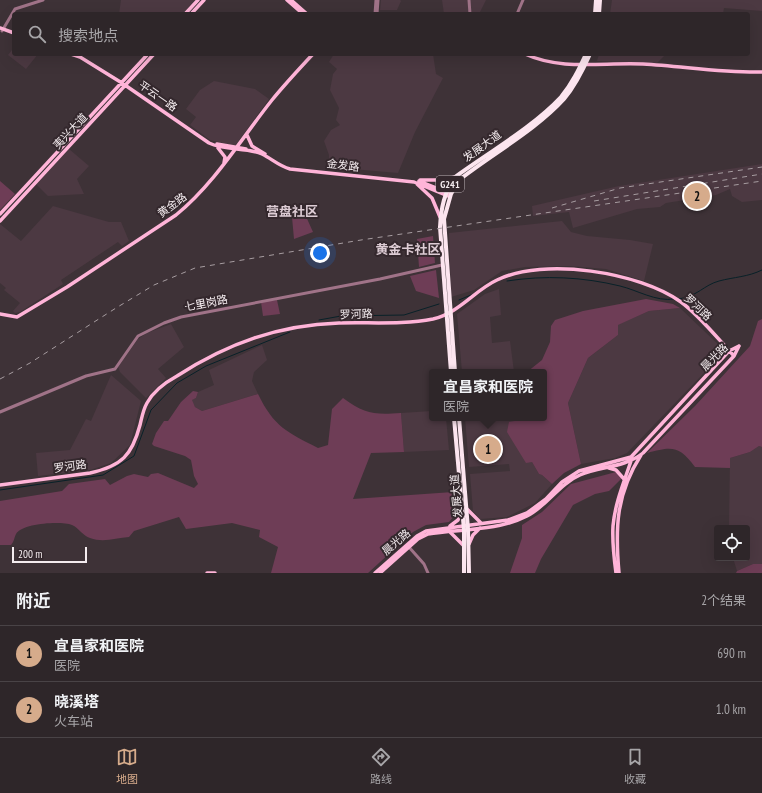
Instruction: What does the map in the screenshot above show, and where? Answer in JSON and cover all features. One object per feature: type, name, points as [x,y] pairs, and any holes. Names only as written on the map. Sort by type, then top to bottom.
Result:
[{"type":"highway","points":[[595,12],[596,0]]},
{"type":"highway","points":[[599,12],[600,0]]},
{"type":"highway","name":"发展大道","points":[[451,369],[444,232],[444,219],[450,196],[459,180],[540,121],[564,99],[581,74],[585,56]]},
{"type":"highway","name":"发展大道","points":[[455,369],[442,265],[440,218],[446,193],[455,177],[538,118],[561,96],[589,56]]},
{"type":"highway","name":"发展大道","points":[[454,421],[469,545],[469,573]]},
{"type":"highway","name":"发展大道","points":[[459,421],[464,508]]},
{"type":"highway","name":"发展大道","points":[[464,573],[466,527]]},
{"type":"main road","points":[[187,12],[198,0]]},
{"type":"main road","points":[[193,12],[204,0]]},
{"type":"main road","points":[[287,0],[301,12]]},
{"type":"main road","points":[[291,0],[305,12]]},
{"type":"main road","points":[[1,29],[12,33]]},
{"type":"main road","name":"平云一路","points":[[77,56],[124,83],[209,143],[218,147],[236,149]]},
{"type":"main road","name":"平云一路","points":[[79,56],[124,83],[209,141],[218,145],[236,149]]},
{"type":"main road","name":"夷兴大道","points":[[0,221],[146,56]]},
{"type":"main road","name":"夷兴大道","points":[[0,214],[124,83],[152,56]]},
{"type":"main road","name":"黄金路","points":[[0,314],[17,317],[74,283],[176,215],[206,187],[247,135],[272,100],[311,56]]},
{"type":"main road","points":[[531,56],[542,60],[572,65],[640,64],[762,72]]},
{"type":"main road","points":[[247,135],[252,146],[265,154]]},
{"type":"main road","points":[[218,147],[225,157],[223,166]]},
{"type":"main road","name":"金发路","points":[[236,149],[258,151],[278,163],[290,167],[415,181],[450,196]]},
{"type":"main road","name":"金发路","points":[[236,149],[262,154],[278,165],[290,169],[415,181]]},
{"type":"main road","points":[[415,181],[442,180],[455,177]]},
{"type":"main road","points":[[415,181],[432,198],[440,218]]},
{"type":"main road","name":"罗河路","points":[[0,485],[90,473],[103,470],[119,462],[130,453],[134,445],[147,402],[162,387],[201,360],[260,335],[309,325],[434,319],[448,313],[495,280],[511,274],[542,270],[597,271],[645,285],[668,294],[683,303],[734,356]]},
{"type":"main road","name":"晨光路","points":[[375,573],[408,546],[428,534],[448,529],[508,520],[527,513],[546,499],[562,482],[579,472],[632,460],[729,351],[739,346],[734,356],[643,453],[632,460],[580,475],[563,485],[546,502],[528,516],[509,524],[481,525]]},
{"type":"main road","points":[[617,573],[617,519],[621,498],[632,471],[643,453]]},
{"type":"main road","points":[[632,460],[632,471]]},
{"type":"main road","points":[[617,573],[613,526],[618,497],[632,460]]},
{"type":"main road","points":[[608,468],[616,470],[624,479]]},
{"type":"main road","points":[[464,546],[448,529],[458,520],[464,508],[481,525],[473,535],[469,545]]},
{"type":"main road","name":"晨光路","points":[[380,573],[408,546]]},
{"type":"main road","points":[[207,573],[215,573]]},
{"type":"street","points":[[13,12],[15,9],[43,0]]},
{"type":"street","points":[[376,12],[377,0]]},
{"type":"street","points":[[469,0],[470,12]]},
{"type":"street","points":[[518,12],[523,0]]},
{"type":"street","points":[[1,29],[12,13]]},
{"type":"street","name":"七里岗路","points":[[0,412],[86,376],[115,369],[138,336],[164,323],[181,317],[380,279],[442,265]]},
{"type":"street","points":[[408,546],[424,564],[428,573]]},
{"type":"shaded area","points":[[121,0],[195,0],[184,12],[119,12]]},
{"type":"shaded area","points":[[381,0],[401,1],[397,10],[380,10]]},
{"type":"shaded area","points":[[442,0],[486,0],[480,12],[444,12]]},
{"type":"shaded area","points":[[612,0],[762,0],[762,11],[724,8],[723,12],[610,12]]},
{"type":"shaded area","points":[[12,50],[12,56],[36,56],[26,69],[8,55]]},
{"type":"shaded area","points":[[333,56],[433,56],[436,74],[443,78],[415,132],[398,173],[329,167],[329,155],[324,141],[331,130],[340,125],[336,120],[339,108],[330,90],[333,74],[337,69],[329,62]]},
{"type":"shaded area","points":[[598,56],[664,56],[657,63],[597,61]]},
{"type":"shaded area","points":[[214,81],[255,89],[269,99],[235,146],[210,140],[190,125],[196,117],[186,109],[200,90]]},
{"type":"shaded area","points":[[69,149],[89,166],[77,179],[84,194],[48,196],[36,184]]},
{"type":"shaded area","points":[[762,164],[762,200],[742,202],[732,196],[730,189],[716,195],[666,203],[660,207],[637,209],[573,228],[569,212],[533,216],[532,206],[619,186]]},
{"type":"shaded area","points":[[0,181],[15,194],[0,210]]},
{"type":"shaded area","points":[[53,206],[109,222],[121,222],[129,241],[122,246],[118,242],[61,280],[63,284],[20,312],[15,313],[13,311],[20,303],[4,290],[6,288],[0,283],[0,224],[21,241]]},
{"type":"shaded area","points":[[304,212],[313,232],[294,239],[292,217]]},
{"type":"shaded area","points":[[562,221],[571,232],[587,236],[630,240],[653,244],[644,281],[606,269],[570,266],[525,267],[502,271],[474,290],[451,297],[449,233]]},
{"type":"shaded area","points":[[433,236],[435,263],[419,267],[417,239]]},
{"type":"shaded area","points":[[436,270],[439,298],[416,291],[410,276]]},
{"type":"shaded area","points":[[499,289],[501,315],[490,317],[492,343],[510,341],[514,369],[462,369],[457,314],[485,294]]},
{"type":"shaded area","points":[[646,299],[673,304],[680,308],[649,311],[618,325],[618,335],[588,358],[568,403],[581,464],[564,473],[552,484],[539,474],[532,462],[526,463],[507,432],[509,422],[547,421],[547,369],[531,369],[542,360],[550,342],[551,326],[555,320],[583,311]]},
{"type":"shaded area","points":[[277,300],[280,314],[263,316],[261,302]]},
{"type":"shaded area","points":[[680,308],[725,351],[627,453],[615,458],[581,464],[568,403],[588,358],[618,335],[617,325],[649,311]]},
{"type":"shaded area","points":[[762,319],[762,447],[759,446],[750,452],[730,458],[730,468],[695,467],[680,451],[675,450],[663,449],[647,453],[695,406],[750,346],[758,321]]},
{"type":"shaded area","points":[[171,324],[184,347],[158,369],[166,378],[146,398],[120,372],[118,367],[138,339],[147,333]]},
{"type":"shaded area","points":[[262,345],[267,360],[254,372],[252,381],[258,394],[202,411],[195,407],[191,400],[196,398],[198,392],[214,385],[209,370]]},
{"type":"shaded area","points":[[111,375],[141,401],[130,445],[111,463],[90,470],[38,476],[36,453],[70,450],[86,419],[91,421]]},
{"type":"shaded area","points":[[193,391],[198,392],[196,398],[192,400],[195,407],[202,411],[258,394],[270,414],[282,427],[318,448],[328,445],[332,409],[343,398],[370,412],[384,414],[401,413],[404,452],[371,453],[353,499],[453,492],[455,515],[449,522],[426,525],[413,532],[368,573],[271,573],[278,547],[259,537],[260,530],[232,523],[186,529],[179,517],[134,531],[129,537],[105,540],[88,537],[72,525],[51,523],[34,525],[20,530],[16,534],[11,545],[0,545],[0,501],[62,491],[69,484],[105,479],[110,485],[134,474],[148,477],[151,474],[158,473],[194,488],[198,484],[194,476],[191,460],[185,456],[152,444],[156,433],[164,421],[168,421],[181,402]]},
{"type":"shaded area","points":[[429,411],[429,421],[446,421],[449,450],[404,452],[401,413]]},
{"type":"shaded area","points":[[465,421],[522,421],[532,462],[539,474],[552,484],[535,503],[507,517],[480,519],[473,511],[470,474],[510,471],[509,464],[469,467]]},
{"type":"shaded area","points":[[759,446],[762,447],[762,564],[753,564],[737,571],[734,561],[750,561],[750,525],[729,525],[730,458],[750,452]]},
{"type":"shaded area","points":[[616,472],[622,478],[609,491],[595,494],[573,505],[541,559],[535,573],[510,573],[522,538],[522,525],[542,512],[571,484]]},
{"type":"shaded area","points":[[753,564],[762,564],[762,573],[736,573],[737,571]]},
{"type":"waterway","points":[[679,299],[686,298],[714,283],[741,277],[762,270]]},
{"type":"waterway","points":[[507,281],[535,278],[578,279],[620,286],[660,299],[674,299]]},
{"type":"waterway","points":[[459,300],[471,295]]},
{"type":"waterway","points":[[319,320],[341,316],[404,315],[439,304]]},
{"type":"waterway","points":[[0,490],[103,475],[134,456],[151,410],[177,383],[206,366],[290,332]]},
{"type":"railway","points":[[552,208],[620,188],[762,167]]},
{"type":"railway","points":[[594,201],[762,174]]},
{"type":"railway","points":[[0,379],[30,363],[154,285],[195,268],[361,240],[762,181]]},
{"type":"place","name":"晓溪塔","points":[[697,196]]},
{"type":"place","name":"宜昌家和医院","points":[[488,449]]},
{"type":"district","name":"营盘社区","points":[[292,211]]},
{"type":"district","name":"黄金卡社区","points":[[408,249]]}]
